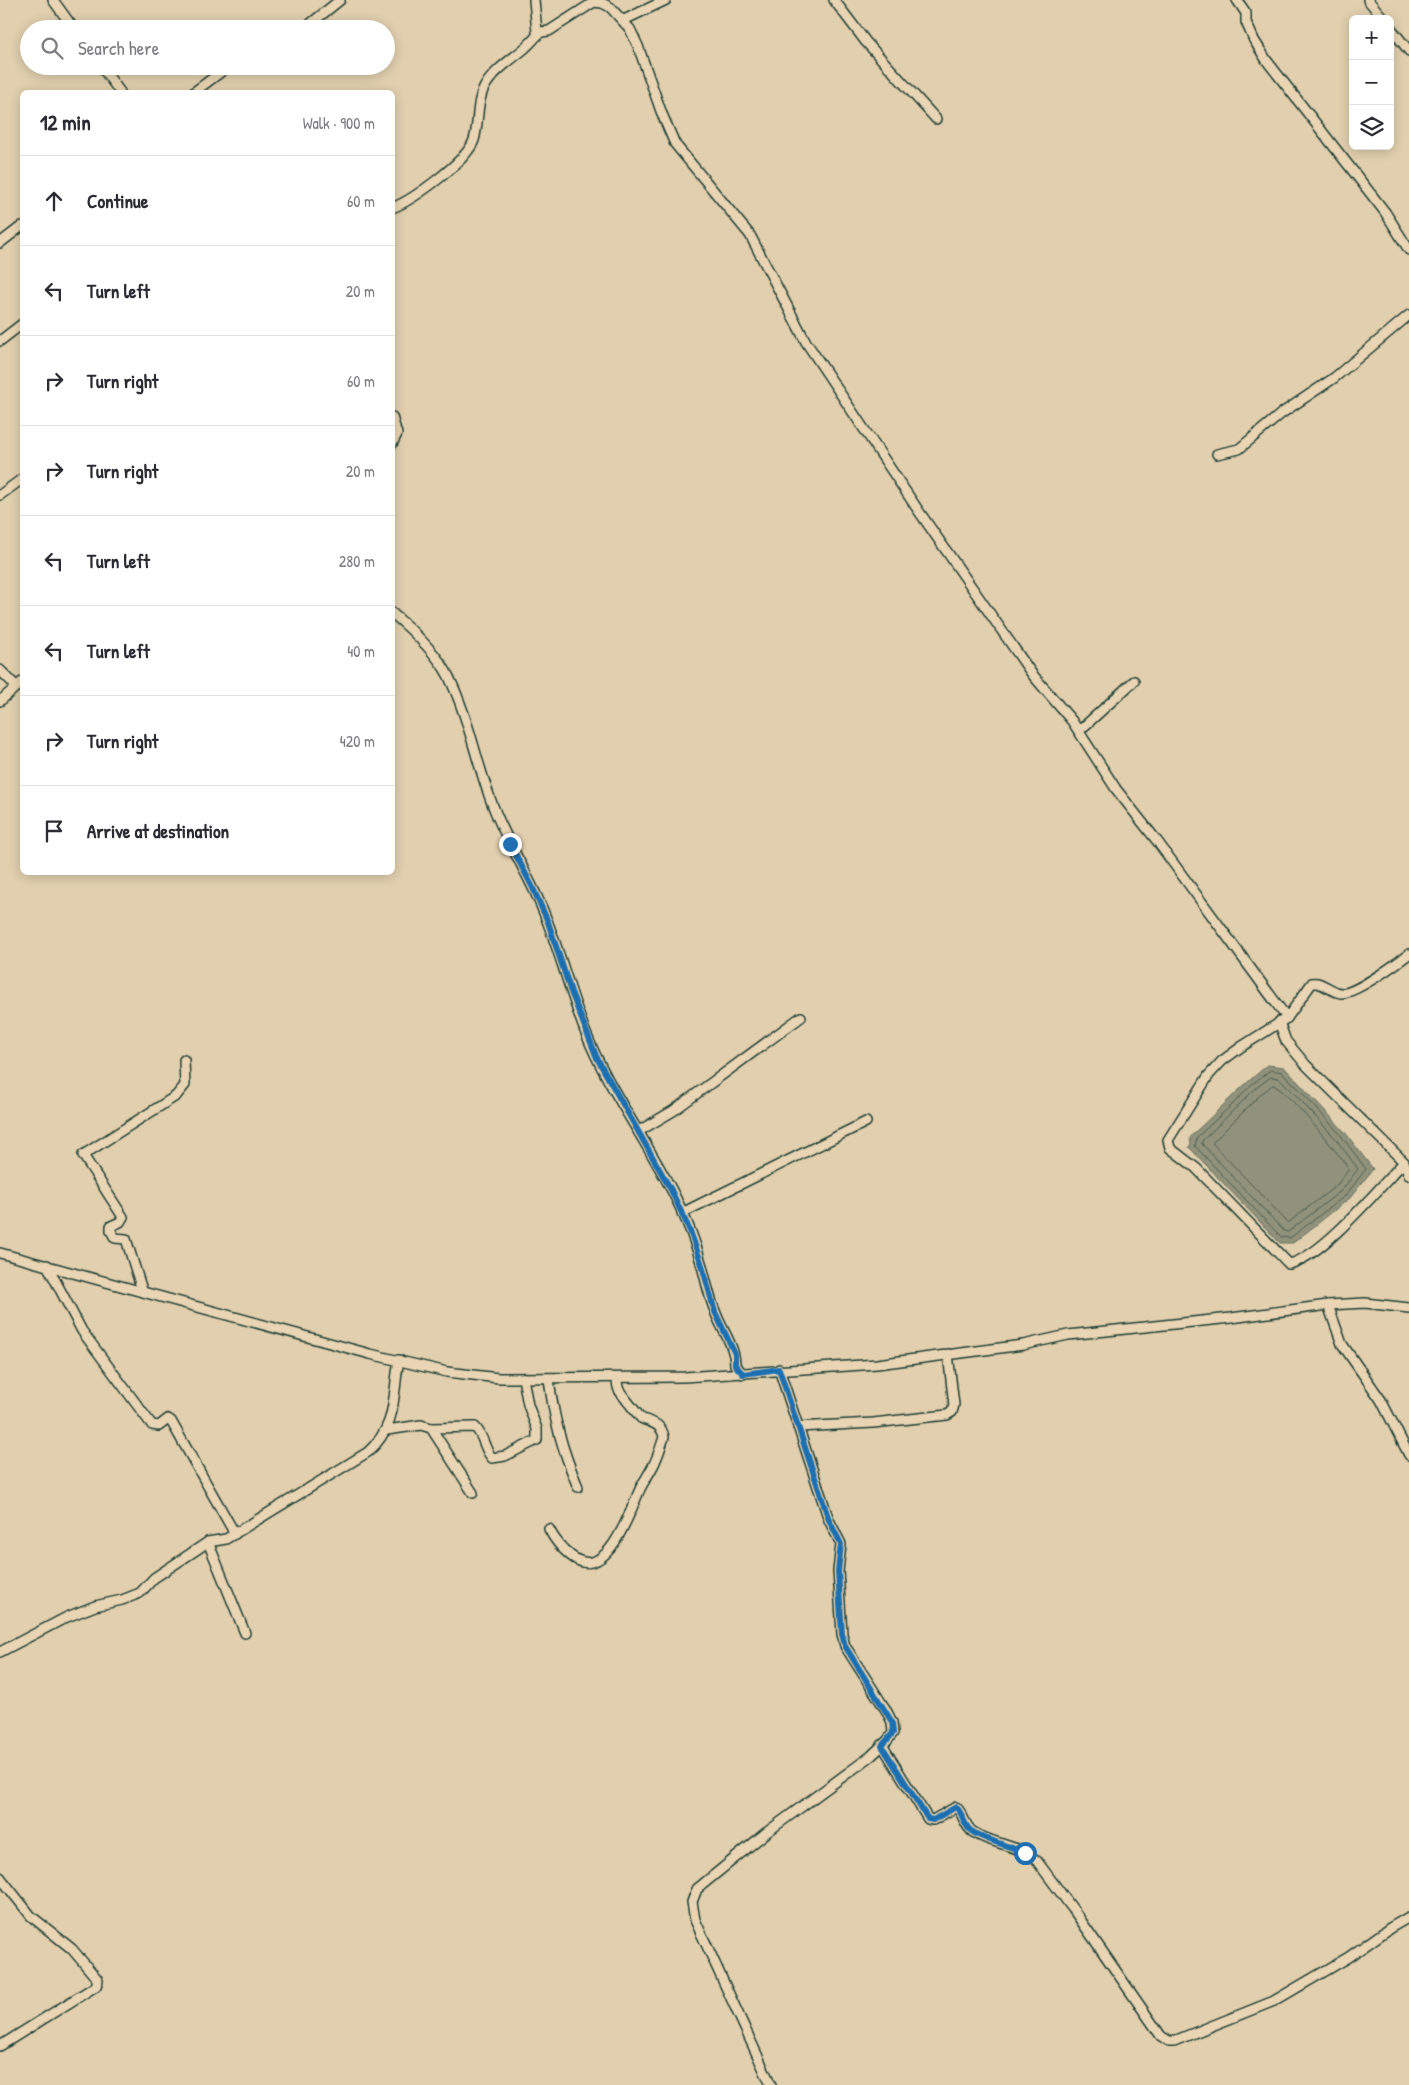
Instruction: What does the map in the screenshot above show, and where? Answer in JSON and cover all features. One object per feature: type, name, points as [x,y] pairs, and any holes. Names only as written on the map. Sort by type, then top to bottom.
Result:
[{"type":"street","points":[[53,0],[67,20]]},
{"type":"street","points":[[315,20],[340,0]]},
{"type":"street","points":[[534,0],[537,32],[541,32]]},
{"type":"street","points":[[624,20],[646,4],[666,0]]},
{"type":"street","points":[[834,0],[866,42],[936,119]]},
{"type":"street","points":[[1237,0],[1246,13],[1246,22],[1254,40],[1267,61],[1384,212],[1409,250]]},
{"type":"street","points":[[1368,0],[1381,15]]},
{"type":"street","points":[[395,207],[409,200],[464,156],[474,138],[483,89],[495,73],[527,47],[541,32],[554,28],[594,2],[610,7],[624,20],[638,46],[662,114],[675,144],[750,235],[788,311],[829,379],[1032,674],[1079,732],[1116,789],[1162,848],[1283,1020],[1286,1041],[1306,1065],[1404,1162],[1409,1175]]},
{"type":"street","points":[[1394,32],[1409,51]]},
{"type":"street","points":[[108,75],[119,90]]},
{"type":"street","points":[[197,90],[217,75]]},
{"type":"street","points":[[0,243],[20,228]]},
{"type":"street","points":[[1217,454],[1239,449],[1282,413],[1334,378],[1409,315]]},
{"type":"street","points":[[0,341],[20,326]]},
{"type":"street","points":[[0,495],[20,480]]},
{"type":"street","points":[[395,616],[433,655],[447,673],[469,727],[500,826],[532,886],[548,922],[585,1031],[612,1089],[639,1132],[682,1213],[696,1246],[715,1312],[735,1354],[735,1365],[743,1374]]},
{"type":"street","points":[[0,670],[20,685],[0,701]]},
{"type":"street","points":[[1079,732],[1134,681]]},
{"type":"street","points":[[1404,1162],[1326,1243],[1308,1256],[1289,1264],[1196,1168],[1170,1148],[1168,1140],[1209,1075],[1222,1061],[1283,1020],[1312,982],[1346,993],[1409,954]]},
{"type":"street","points":[[639,1132],[673,1111],[801,1018]]},
{"type":"street","points":[[142,1290],[126,1239],[115,1238],[111,1231],[111,1226],[120,1222],[123,1217],[83,1155],[176,1096],[185,1085],[184,1060]]},
{"type":"street","points":[[682,1213],[866,1122]]},
{"type":"street","points":[[0,1253],[399,1360],[467,1375],[523,1378],[617,1378],[743,1374],[779,1369],[877,1364],[1023,1345],[1068,1336],[1328,1305],[1365,1303],[1409,1308]]},
{"type":"street","points":[[46,1265],[82,1331],[152,1425],[159,1426],[168,1419],[172,1421],[235,1534]]},
{"type":"street","points":[[1328,1305],[1342,1344],[1381,1400],[1409,1455]]},
{"type":"street","points":[[798,1428],[873,1423],[947,1415],[952,1412],[954,1405],[948,1354]]},
{"type":"street","points":[[0,1652],[67,1617],[95,1606],[122,1600],[140,1593],[154,1578],[208,1542],[226,1539],[235,1534],[368,1452],[377,1444],[387,1430],[399,1360]]},
{"type":"street","points":[[771,2085],[695,1920],[692,1902],[697,1889],[767,1832],[871,1756],[893,1733],[892,1722],[845,1646],[842,1634],[838,1571],[841,1544],[829,1520],[779,1369]]},
{"type":"street","points":[[387,1430],[421,1425],[432,1428],[475,1428],[480,1432],[487,1452],[492,1458],[504,1456],[534,1442],[538,1436],[528,1405],[523,1378]]},
{"type":"street","points":[[550,1529],[556,1542],[577,1560],[591,1563],[597,1560],[619,1537],[640,1489],[654,1465],[664,1437],[663,1433],[650,1420],[642,1418],[634,1410],[629,1400],[618,1388],[617,1378]]},
{"type":"street","points":[[549,1379],[553,1415],[560,1442],[578,1487]]},
{"type":"street","points":[[432,1428],[473,1493]]},
{"type":"street","points":[[208,1542],[245,1633]]},
{"type":"street","points":[[882,1746],[928,1819],[933,1820],[957,1808],[966,1826],[975,1834],[1010,1846],[1032,1857],[1037,1862],[1080,1919],[1161,2036],[1169,2041],[1174,2041],[1274,2001],[1350,1957],[1390,1928],[1409,1917]]},
{"type":"street","points":[[0,1877],[31,1916],[72,1949],[98,1980],[96,1986],[0,2046]]},
{"type":"water","points":[[1268,1065],[1284,1067],[1344,1131],[1373,1169],[1350,1198],[1293,1243],[1280,1243],[1189,1147],[1191,1144],[1190,1138],[1193,1134]]},
{"type":"route","points":[[510,844],[548,922],[585,1031],[597,1058],[612,1089],[634,1122],[671,1190],[690,1231],[715,1312],[735,1354],[735,1365],[743,1374],[779,1369],[829,1520],[841,1544],[838,1571],[842,1634],[845,1646],[892,1722],[893,1733],[882,1746],[929,1820],[933,1820],[956,1807],[960,1811],[966,1826],[975,1834],[1025,1853]]}]
